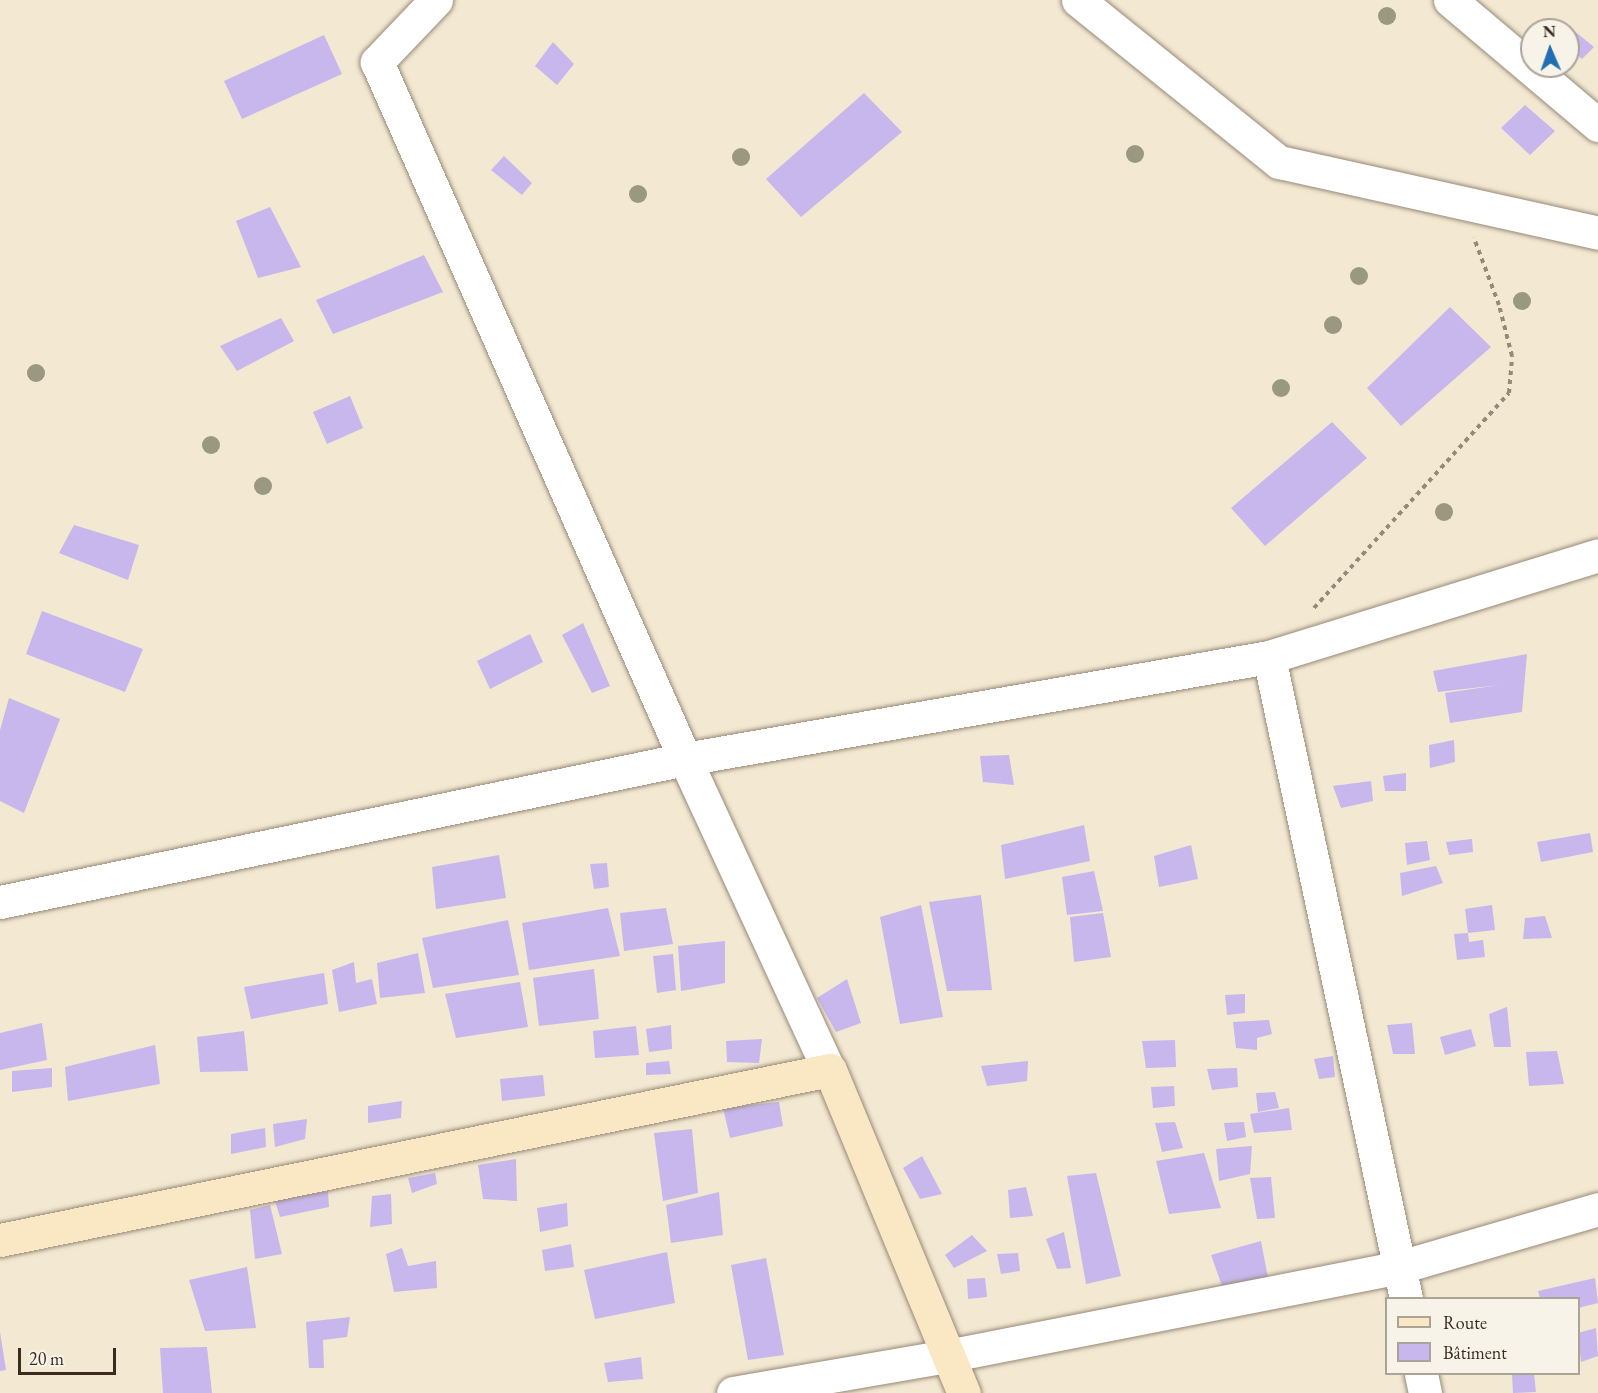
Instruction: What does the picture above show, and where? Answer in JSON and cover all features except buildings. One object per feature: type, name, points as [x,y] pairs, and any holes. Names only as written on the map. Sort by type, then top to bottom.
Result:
[{"type":"street","points":[[436,0],[377,62],[685,759],[829,1071],[964,1393]]},
{"type":"street","points":[[1078,0],[1279,162],[1598,233]]},
{"type":"street","points":[[1467,5],[1598,125]]},
{"type":"street","points":[[0,902],[685,759],[1269,657],[1598,555]]},
{"type":"street","points":[[1269,657],[1406,1297]]},
{"type":"street","points":[[0,1240],[829,1071]]},
{"type":"street","points":[[733,1393],[947,1356],[1400,1267],[1598,1209]]},
{"type":"street","points":[[1421,1375],[1425,1393]]},
{"type":"path","points":[[1308,615],[1509,393],[1512,356],[1502,315],[1461,204]]}]
